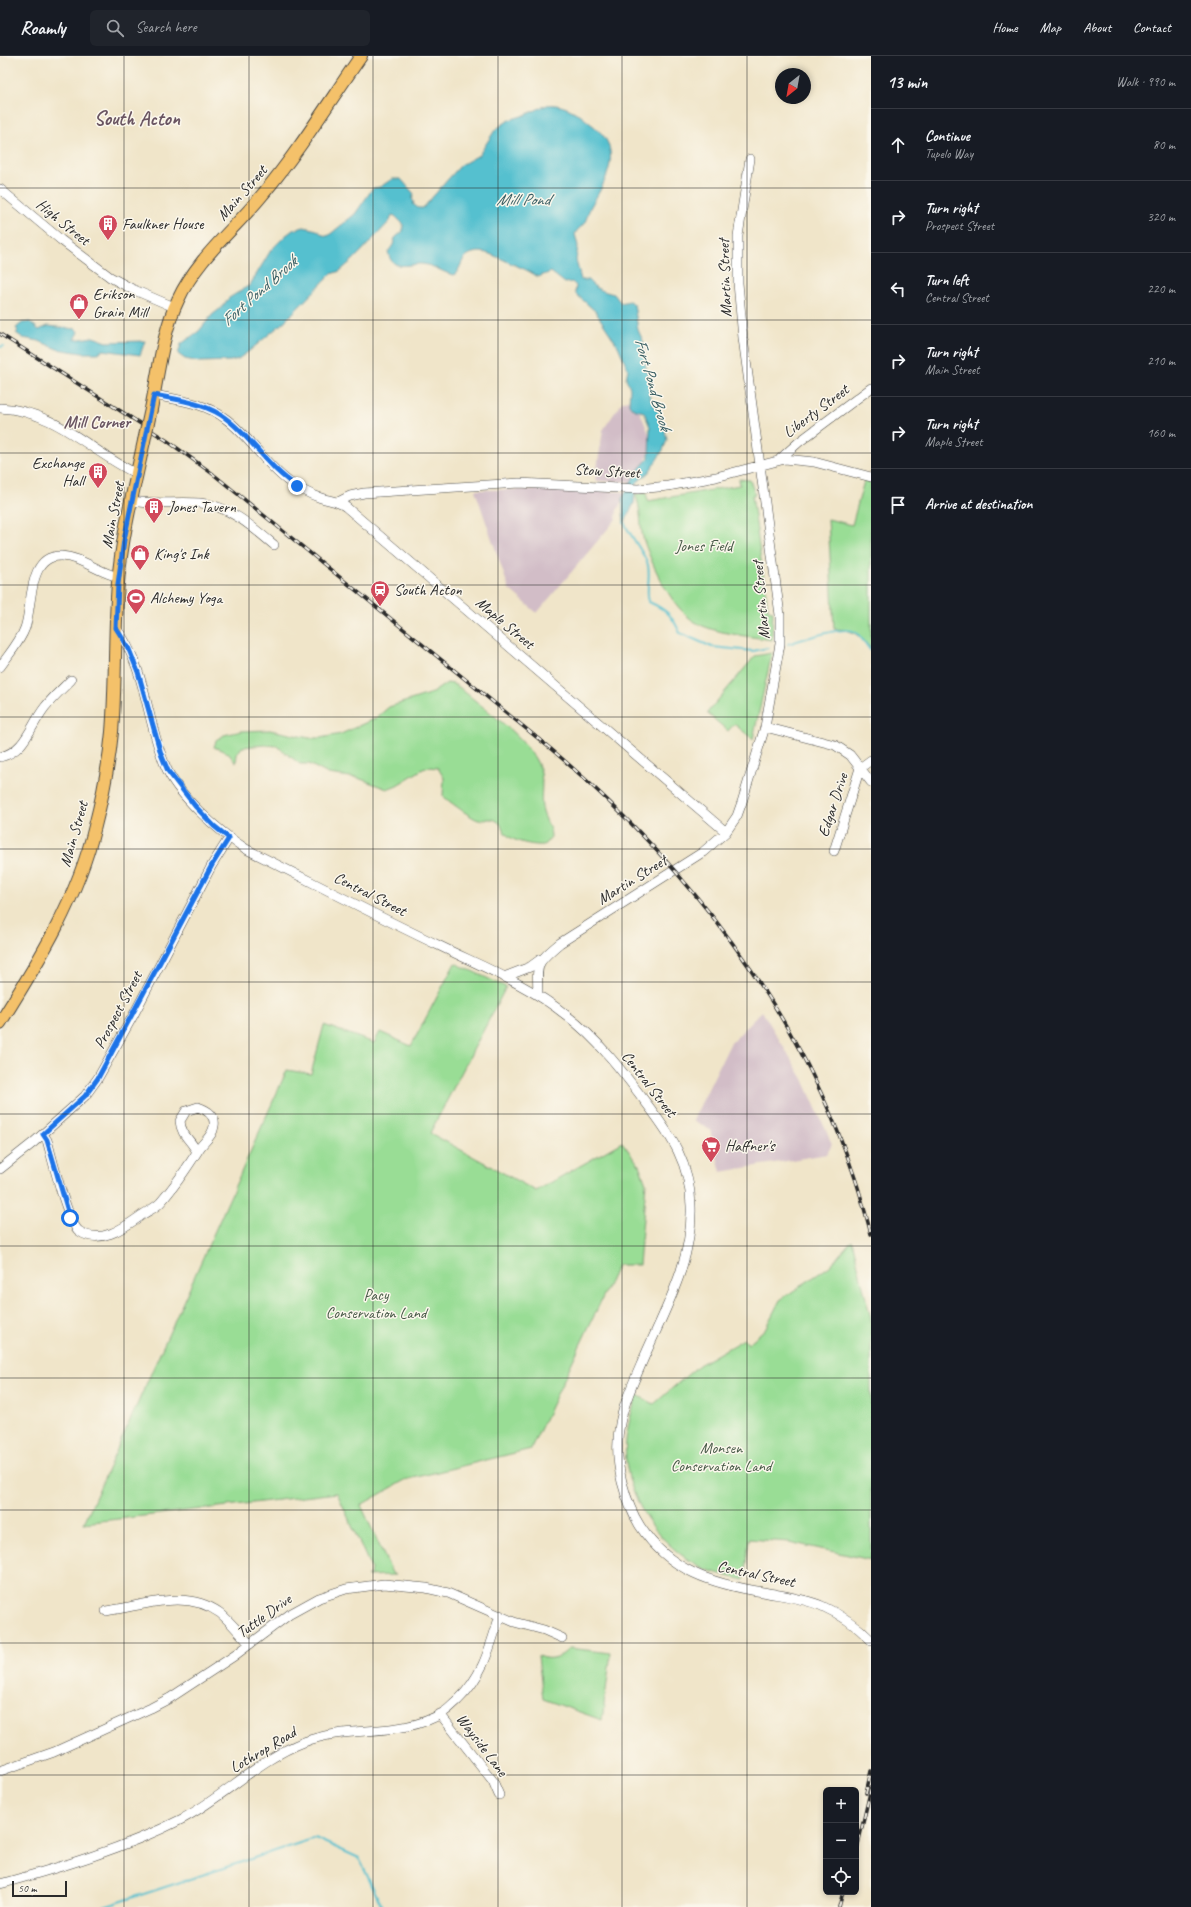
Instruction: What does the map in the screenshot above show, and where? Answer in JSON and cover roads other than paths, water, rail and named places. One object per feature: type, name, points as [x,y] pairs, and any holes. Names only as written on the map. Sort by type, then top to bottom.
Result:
[{"type":"main road","name":"Main Street","points":[[0,1023],[32,973],[60,922],[70,899],[95,827],[108,765],[112,733],[119,578],[124,540],[168,327],[174,307],[196,270],[276,178],[361,56]]},
{"type":"street","name":"Martin Street","points":[[504,977],[530,967],[560,943],[703,852],[726,832],[737,816],[765,727],[780,644],[780,615],[743,338],[737,268],[738,232],[750,159]]},
{"type":"street","name":"High Street","points":[[0,189],[106,275],[125,286],[174,307]]},
{"type":"street","name":"Liberty Street","points":[[780,459],[799,442],[871,388]]},
{"type":"street","name":"Maple Street","points":[[154,395],[198,405],[215,412],[230,422],[269,464],[288,481],[313,495],[338,502],[726,832]]},
{"type":"street","points":[[0,408],[32,414],[57,424],[137,474]]},
{"type":"street","name":"Stow Street","points":[[338,502],[350,496],[364,493],[486,484],[542,483],[638,489],[676,485],[760,466],[780,459],[814,462],[871,477]]},
{"type":"street","points":[[132,501],[174,504],[201,503],[213,506],[236,516],[274,545]]},
{"type":"street","points":[[0,666],[23,632],[27,620],[36,573],[47,560],[55,556],[67,557],[119,578]]},
{"type":"street","name":"Central Street","points":[[116,628],[128,647],[138,672],[161,754],[168,771],[195,806],[214,826],[229,838],[252,852],[538,995],[585,1030],[622,1072],[676,1145],[685,1164],[690,1183],[691,1206],[690,1235],[681,1273],[630,1390],[619,1426],[616,1444],[618,1462],[626,1498],[633,1513],[645,1532],[659,1548],[678,1564],[696,1575],[733,1587],[790,1597],[821,1606],[860,1629],[871,1640]]},
{"type":"street","points":[[0,757],[13,752],[23,744],[45,708],[71,680]]},
{"type":"street","points":[[765,727],[835,745],[850,755],[871,782]]},
{"type":"street","points":[[860,768],[871,760]]},
{"type":"street","name":"Edgar Drive","points":[[834,851],[860,768]]},
{"type":"street","name":"Prospect Street","points":[[0,1169],[43,1134],[85,1096],[98,1078],[212,865],[229,838]]},
{"type":"street","points":[[538,995],[537,970],[541,959]]},
{"type":"street","points":[[43,1134],[47,1140],[70,1218],[78,1230],[88,1236],[102,1236],[117,1232],[158,1204],[180,1179],[197,1152],[212,1133],[214,1126],[214,1119],[210,1113],[198,1107],[186,1111],[180,1121],[183,1134],[193,1144],[197,1152]]},
{"type":"street","name":"Tuttle Drive","points":[[0,1771],[61,1749],[151,1708],[194,1682],[306,1604],[330,1594],[363,1586],[384,1584],[426,1588],[448,1593],[514,1622],[544,1630],[562,1638]]},
{"type":"street","points":[[106,1611],[172,1599],[183,1599],[198,1603],[220,1614],[250,1644]]},
{"type":"street","name":"Lothrop Road","points":[[0,1884],[109,1850],[182,1819],[284,1752],[303,1742],[331,1734],[404,1728],[422,1723],[440,1714],[461,1696],[474,1681],[489,1653],[500,1615]]},
{"type":"street","name":"Wayside Lane","points":[[440,1714],[493,1781],[499,1795]]},
{"type":"water","name":"Mill Pond","points":[[547,105],[562,106],[578,114],[599,130],[608,143],[610,162],[608,172],[600,191],[590,208],[585,222],[575,234],[578,246],[576,260],[581,280],[588,280],[600,289],[614,294],[621,303],[629,301],[634,304],[638,330],[644,343],[646,369],[652,383],[649,395],[654,406],[662,417],[667,440],[663,450],[649,472],[635,484],[634,503],[624,524],[622,499],[637,471],[649,458],[650,427],[644,412],[633,409],[629,404],[630,388],[626,378],[628,369],[618,346],[595,311],[575,293],[576,286],[572,282],[565,283],[551,272],[538,277],[491,254],[482,252],[473,253],[465,257],[454,275],[422,264],[397,265],[390,259],[388,252],[393,245],[395,238],[403,231],[403,224],[392,215],[390,221],[354,259],[340,271],[331,274],[285,321],[238,359],[231,361],[199,362],[185,359],[178,354],[181,344],[199,331],[229,298],[250,285],[271,250],[293,230],[304,227],[317,230],[323,235],[328,236],[355,214],[373,188],[380,187],[392,179],[401,179],[414,194],[412,199],[414,202],[413,204],[418,208],[423,208],[461,165],[479,155],[495,130],[509,120],[525,115]]},
{"type":"water","points":[[30,322],[39,330],[48,326],[76,329],[78,332],[74,340],[93,337],[107,342],[145,341],[140,355],[103,350],[98,353],[82,353],[57,349],[39,341],[23,338],[16,333],[18,331],[16,328],[22,323]]},
{"type":"waterway","name":"Fort Pond Brook","points":[[0,347],[4,346]]},
{"type":"waterway","name":"Fort Pond Brook","points":[[624,522],[647,562],[649,571],[649,602],[665,611],[671,617],[680,633],[712,647],[753,651],[768,648]]},
{"type":"waterway","name":"Fort Pond Brook","points":[[788,644],[822,634],[850,630],[855,632],[871,651]]},
{"type":"waterway","points":[[104,1907],[315,1838],[359,1858],[382,1907]]},
{"type":"railway","points":[[0,334],[166,440],[213,474],[551,749],[600,793],[647,841],[691,890],[732,943],[769,998],[802,1055],[831,1115],[855,1178],[871,1234]]},
{"type":"railway","points":[[866,1793],[871,1771]]},
{"type":"railway","points":[[859,1840],[871,1788]]},
{"type":"railway","points":[[839,1907],[842,1895]]},
{"type":"place","name":"Faulkner House","points":[[108,241]]},
{"type":"place","name":"Erikson Grain Mill","points":[[79,320]]},
{"type":"place","name":"Exchange Hall","points":[[98,489]]},
{"type":"place","name":"Jones Tavern","points":[[154,524]]},
{"type":"place","name":"King's Ink","points":[[140,571]]},
{"type":"place","name":"South Acton","points":[[380,607]]},
{"type":"place","name":"Alchemy Yoga","points":[[136,615]]},
{"type":"place","name":"Haffner's","points":[[711,1163]]},
{"type":"district","name":"South Acton","points":[[137,118]]},
{"type":"district","name":"Mill Corner","points":[[97,422]]},
{"type":"park label","name":"Jones Field","points":[[704,546]]},
{"type":"park label","name":"Pacy Conservation Land","points":[[376,1304]]},
{"type":"park label","name":"Monsen Conservation Land","points":[[721,1457]]}]
